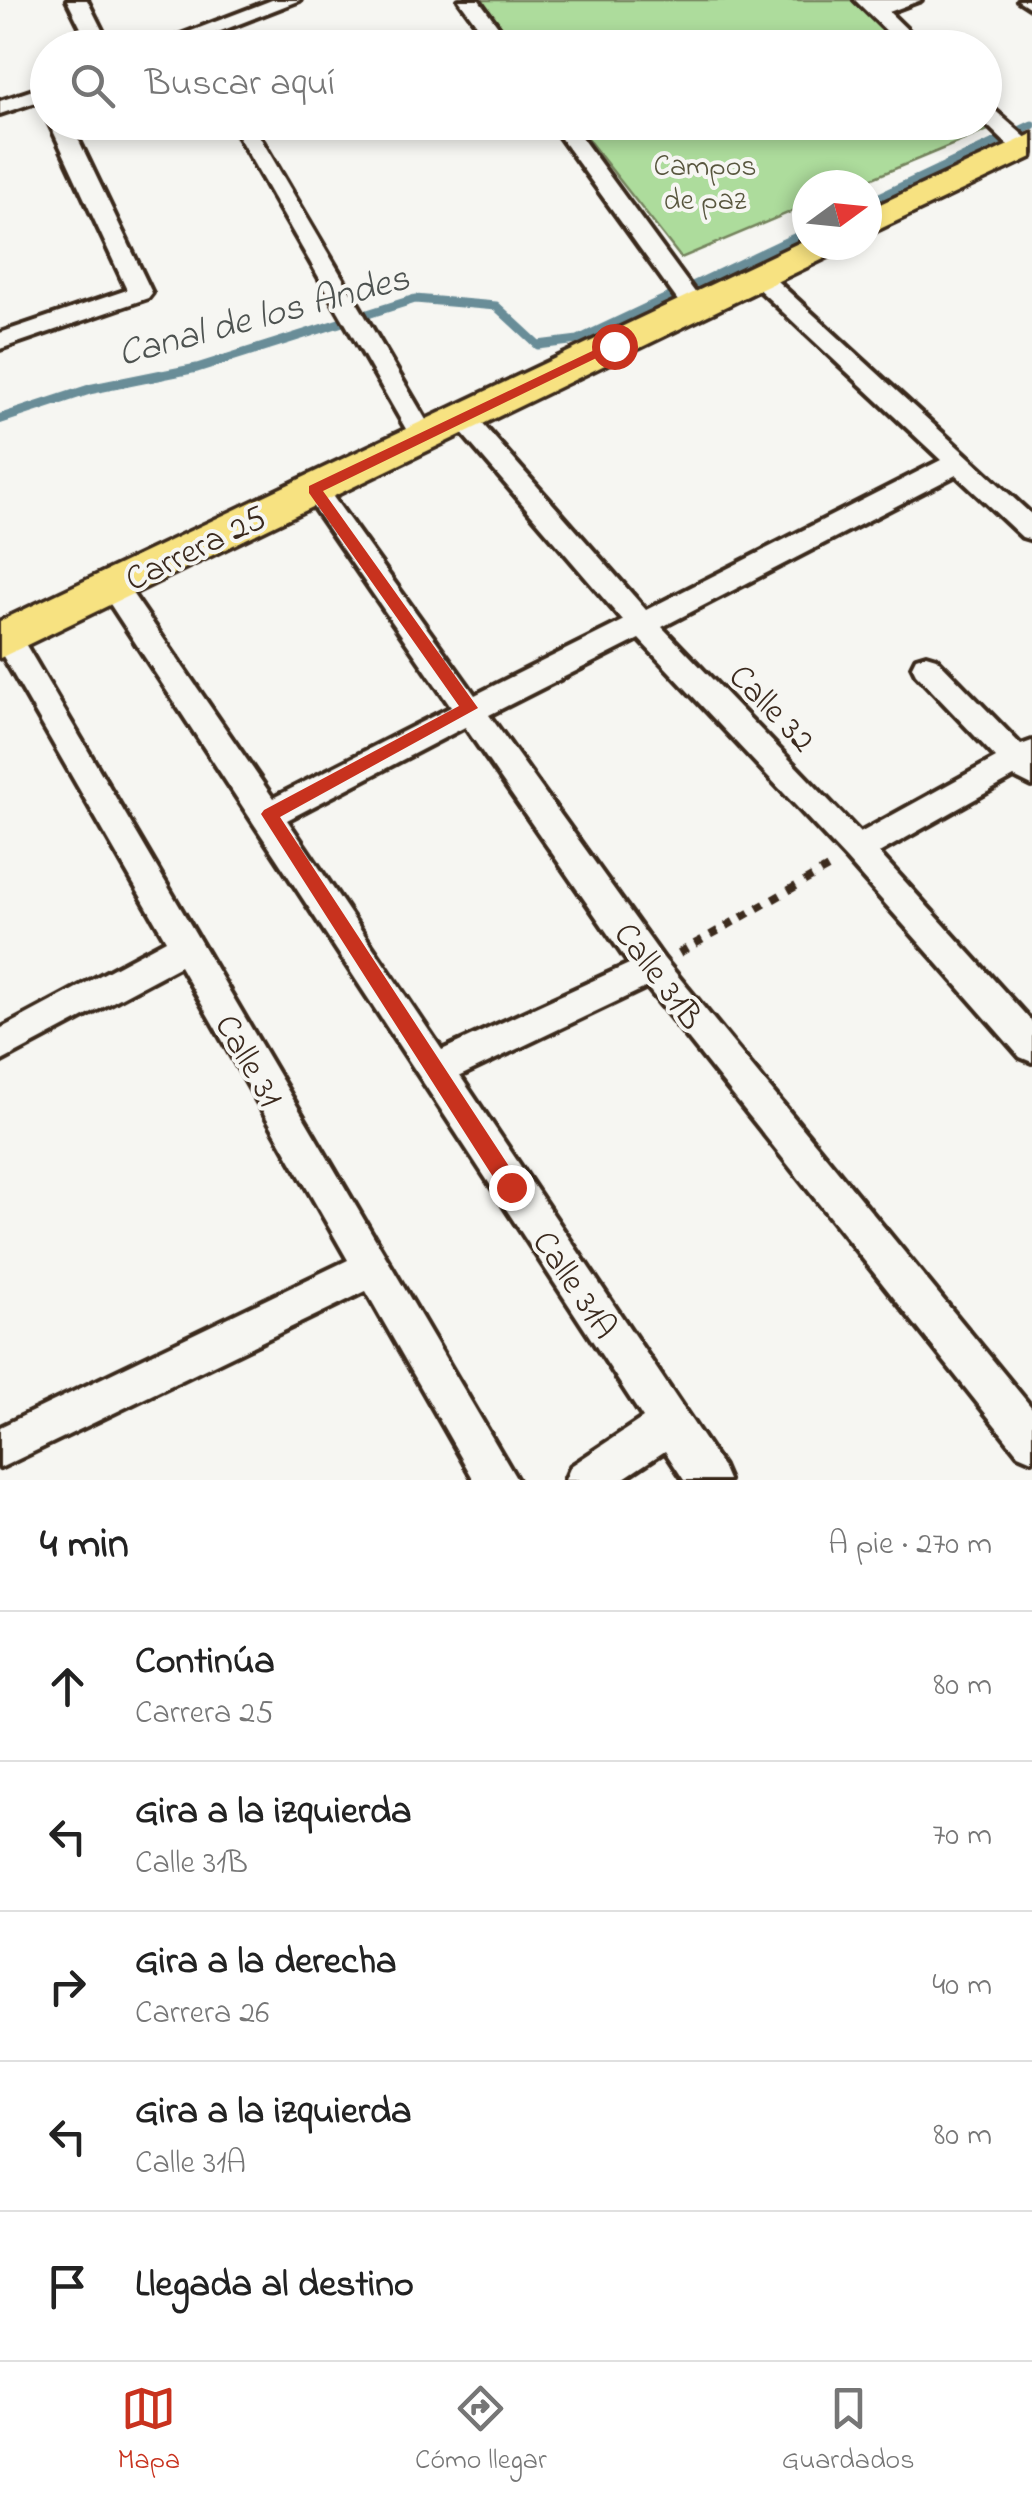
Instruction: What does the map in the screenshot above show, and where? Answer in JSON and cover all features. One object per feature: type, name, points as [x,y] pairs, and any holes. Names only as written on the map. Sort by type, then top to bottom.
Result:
[{"type":"main road","points":[[882,217],[1028,146]]},
{"type":"main road","name":"Carrera 25","points":[[3,640],[792,260]]},
{"type":"street","points":[[77,0],[92,30]]},
{"type":"street","points":[[211,30],[253,6],[290,0]]},
{"type":"street","points":[[469,0],[491,30]]},
{"type":"street","points":[[870,5],[911,0]]},
{"type":"street","points":[[870,5],[897,30]]},
{"type":"street","points":[[0,108],[30,100]]},
{"type":"street","points":[[1002,126],[1028,146]]},
{"type":"street","points":[[0,341],[140,293],[67,140]]},
{"type":"street","points":[[250,140],[423,438]]},
{"type":"street","points":[[572,140],[694,307]]},
{"type":"street","points":[[758,276],[1032,530]]},
{"type":"street","name":"Calle 32","points":[[463,418],[642,624],[858,850],[1032,1046]]},
{"type":"street","points":[[270,814],[470,708],[800,548],[961,461]]},
{"type":"street","name":"Calle 31B","points":[[314,490],[652,969],[1025,1416]]},
{"type":"street","name":"Calle 31A","points":[[113,586],[270,814],[434,1072],[708,1480]]},
{"type":"street","name":"Calle 31","points":[[3,640],[497,1480]]},
{"type":"street","points":[[858,850],[1027,764],[926,666]]},
{"type":"street","points":[[0,1046],[184,947]]},
{"type":"street","points":[[434,1072],[652,969]]},
{"type":"street","points":[[0,1448],[372,1268]]},
{"type":"street","points":[[585,1480],[670,1424]]},
{"type":"path","points":[[652,969],[858,850]]},
{"type":"green space","name":"Campos de paz","points":[[480,0],[860,0],[893,30],[504,30]]},
{"type":"green space","name":"Campos de paz","points":[[588,140],[964,140],[882,174],[882,170],[792,170],[792,211],[681,258]]},
{"type":"waterway","name":"Canal de los Andes","points":[[1002,139],[1032,125]]},
{"type":"waterway","name":"Canal de los Andes","points":[[882,196],[1000,140]]},
{"type":"waterway","name":"Canal de los Andes","points":[[147,378],[197,368],[415,299],[496,306],[538,345],[578,340],[792,239]]},
{"type":"waterway","name":"Canal de los Andes","points":[[0,419],[91,389],[160,375]]},
{"type":"route","points":[[511,1187],[270,814],[470,708],[314,490],[614,346]]}]
